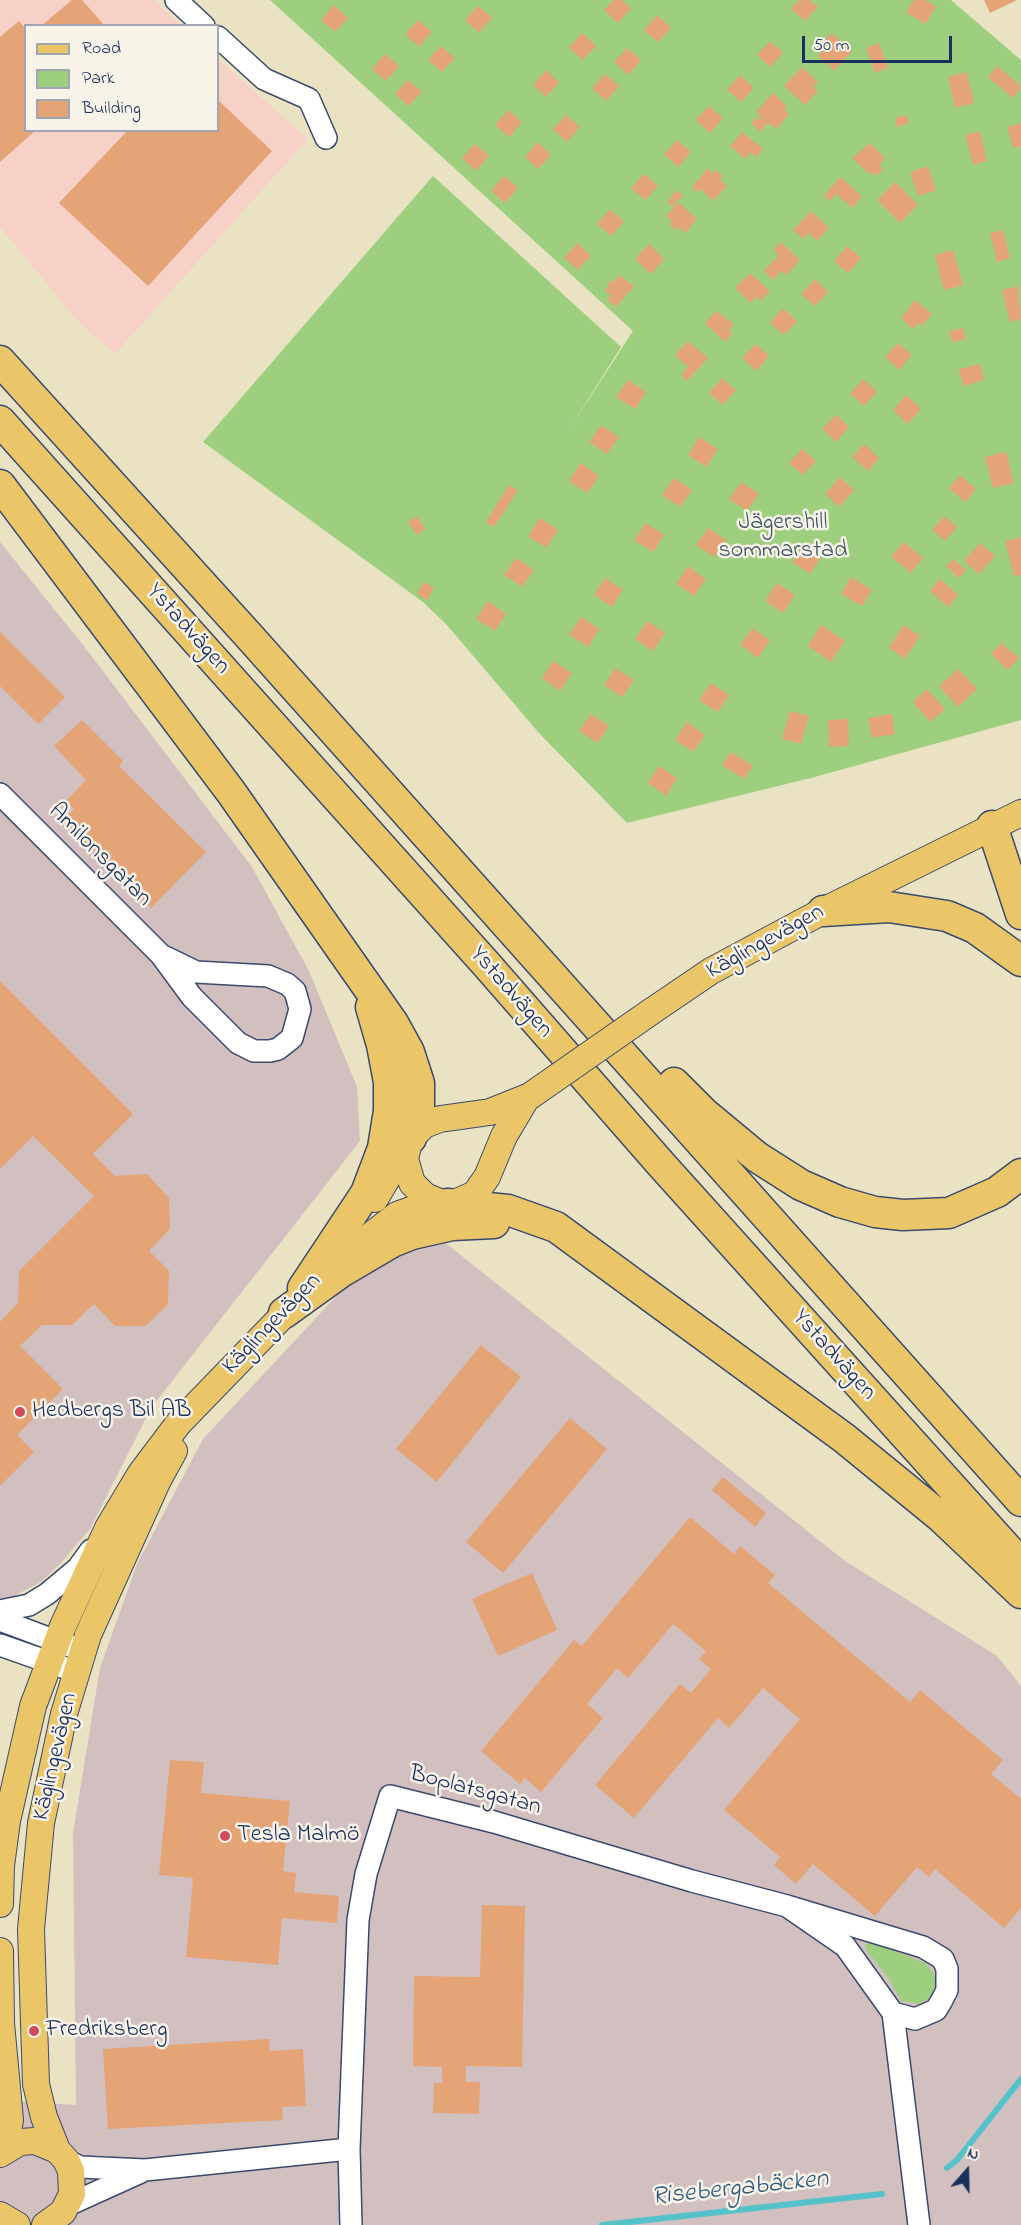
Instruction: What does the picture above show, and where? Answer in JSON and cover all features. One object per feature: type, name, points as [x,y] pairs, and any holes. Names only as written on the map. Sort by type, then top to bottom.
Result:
[{"type":"highway","name":"Ystadvägen","points":[[0,361],[497,913],[1021,1501]]},
{"type":"highway","name":"Ystadvägen","points":[[0,421],[487,965],[660,1164],[1021,1564]]},
{"type":"highway","points":[[0,485],[231,792],[318,912],[363,982],[393,1023],[414,1062],[420,1091],[410,1140]]},
{"type":"highway","points":[[992,826],[1021,914]]},
{"type":"highway","points":[[823,911],[889,907],[947,916],[975,928],[1021,961]]},
{"type":"highway","points":[[497,913],[543,945],[704,1113],[757,1157],[801,1185],[840,1202],[875,1212],[949,1213],[997,1192],[1021,1174]]},
{"type":"highway","points":[[284,1313],[351,1219],[366,1193],[383,1148],[389,1111],[387,1064],[363,982]]},
{"type":"highway","points":[[446,1204],[508,1210],[556,1227],[844,1438],[942,1518],[1021,1593]]},
{"type":"highway","points":[[284,1313],[341,1272],[385,1246],[412,1234],[452,1225],[507,1224],[539,1232],[620,1275]]},
{"type":"main road","name":"Käglingevägen","points":[[336,1260],[410,1140],[431,1122],[490,1112],[528,1097],[711,971],[823,911],[1021,813]]},
{"type":"main road","name":"Käglingevägen","points":[[0,1904],[1,1866],[17,1772],[33,1706],[53,1652],[108,1528],[141,1473],[178,1424],[336,1260],[397,1215],[412,1209],[466,1199],[482,1187],[504,1136],[528,1097]]},
{"type":"main road","points":[[410,1140],[405,1159],[412,1184],[425,1196],[446,1204]]},
{"type":"main road","name":"Käglingevägen","points":[[58,2217],[74,2183],[44,2117],[36,2084],[31,1929],[41,1823],[64,1714],[88,1635],[158,1480],[209,1391]]},
{"type":"main road","points":[[0,1951],[1,2024],[10,2120],[2,2152]]},
{"type":"main road","points":[[2,2152],[20,2142],[35,2141],[61,2155]]},
{"type":"street","points":[[176,0],[202,24]]},
{"type":"street","points":[[219,38],[264,79],[309,99],[326,138]]},
{"type":"street","name":"Amilonsgatan","points":[[0,794],[161,955],[192,997],[238,1043],[254,1051],[270,1051],[285,1045],[292,1038],[300,1009],[295,991],[287,984],[268,976],[196,972],[161,955]]},
{"type":"street","points":[[0,1611],[29,1605],[61,1583],[78,1568],[108,1528]]},
{"type":"street","points":[[0,1620],[53,1652],[80,1662]]},
{"type":"street","points":[[0,1645],[53,1652]]},
{"type":"street","name":"Boplatsgatan","points":[[351,2225],[349,2149],[358,1920],[366,1874],[390,1796],[494,1822],[787,1906],[923,1947],[943,1959],[948,1979],[946,1990],[936,2010],[915,2019],[893,2013],[846,1946],[787,1906]]},
{"type":"street","points":[[893,2013],[919,2225]]},
{"type":"street","points":[[61,2155],[80,2166],[145,2170],[349,2149]]},
{"type":"street","points":[[58,2217],[145,2170]]},
{"type":"shaded area","points":[[0,0],[154,0],[179,24],[24,24],[24,132],[219,132],[219,60],[308,139],[115,354],[75,318],[0,227]]},
{"type":"shaded area","points":[[0,542],[83,645],[252,867],[309,971],[357,1087],[360,1141],[151,1408],[90,1529],[41,1582],[12,1597],[0,1600]]},
{"type":"shaded area","points":[[438,1237],[845,1561],[997,1656],[1021,1686],[1021,2225],[0,2225],[0,2100],[76,2105],[73,1833],[100,1668],[137,1564],[203,1439],[344,1288],[389,1253]]},
{"type":"green space","name":"Jägershill sommarstad","points":[[270,0],[951,0],[1021,60],[1021,720],[811,778],[627,823],[539,733],[446,624],[423,602],[203,442],[433,176],[621,347],[570,428],[633,331]]},
{"type":"green space","points":[[871,1942],[925,1963],[933,1972],[936,1982],[934,1991],[928,1999],[919,2004],[901,2001],[889,1979],[867,1951],[865,1945]]},
{"type":"building","points":[[72,0],[82,0],[103,24],[43,24]]},
{"type":"building","points":[[614,0],[622,0],[631,8],[618,23],[604,10]]},
{"type":"building","points":[[799,0],[810,0],[818,7],[805,21],[791,9]]},
{"type":"building","points":[[914,0],[926,0],[936,7],[925,24],[906,12]]},
{"type":"building","points":[[984,0],[1017,0],[990,13]]},
{"type":"building","points":[[334,5],[348,18],[335,32],[321,20]]},
{"type":"building","points":[[478,6],[492,18],[479,33],[465,20]]},
{"type":"building","points":[[657,15],[671,28],[658,42],[644,30]]},
{"type":"building","points":[[418,20],[432,32],[419,47],[405,34]]},
{"type":"building","points":[[19,21],[24,27],[24,132],[34,132],[0,162],[0,37]]},
{"type":"building","points":[[582,33],[596,46],[583,60],[569,48]]},
{"type":"building","points":[[832,33],[852,51],[834,71],[829,66],[834,58],[827,65],[818,56],[824,49],[820,45]]},
{"type":"building","points":[[770,41],[783,53],[770,67],[757,55]]},
{"type":"building","points":[[879,43],[888,68],[875,73],[866,48]]},
{"type":"building","points":[[441,46],[455,58],[442,72],[428,60]]},
{"type":"building","points":[[627,48],[641,60],[628,75],[614,62]]},
{"type":"building","points":[[385,54],[399,66],[386,81],[372,69]]},
{"type":"building","points":[[997,66],[1021,86],[1013,98],[988,77]]},
{"type":"building","points":[[802,67],[818,82],[813,87],[818,91],[805,105],[784,86]]},
{"type":"building","points":[[546,70],[559,82],[546,97],[533,85]]},
{"type":"building","points":[[967,72],[974,103],[955,108],[948,77]]},
{"type":"building","points":[[605,74],[619,86],[606,101],[592,88]]},
{"type":"building","points":[[740,75],[754,88],[741,102],[727,90]]},
{"type":"building","points":[[408,80],[422,92],[408,106],[395,94]]},
{"type":"building","points":[[773,93],[787,106],[784,109],[789,114],[776,129],[768,123],[760,132],[751,123],[757,117],[760,120],[762,118],[756,112]]},
{"type":"building","points":[[219,101],[272,151],[148,286],[59,203],[126,132],[219,132]]},
{"type":"building","points":[[709,106],[723,118],[710,133],[696,120]]},
{"type":"building","points":[[508,110],[522,122],[509,137],[495,125]]},
{"type":"building","points":[[566,115],[580,127],[567,142],[553,129]]},
{"type":"building","points":[[906,115],[909,123],[897,127],[895,118]]},
{"type":"building","points":[[1021,123],[1021,146],[1013,148],[1007,127]]},
{"type":"building","points":[[980,131],[987,161],[973,165],[965,135]]},
{"type":"building","points":[[742,132],[763,149],[756,157],[751,152],[745,159],[730,146]]},
{"type":"building","points":[[677,140],[691,152],[678,167],[664,154]]},
{"type":"building","points":[[538,142],[551,155],[538,169],[525,157]]},
{"type":"building","points":[[870,143],[885,158],[879,165],[883,169],[877,176],[872,172],[870,175],[852,158]]},
{"type":"building","points":[[475,144],[489,156],[476,171],[462,158]]},
{"type":"building","points":[[928,166],[936,190],[918,196],[910,172]]},
{"type":"building","points":[[708,168],[713,174],[716,170],[723,176],[720,179],[727,186],[713,201],[701,189],[697,192],[692,187]]},
{"type":"building","points":[[644,174],[658,186],[645,200],[631,188]]},
{"type":"building","points":[[504,176],[518,188],[505,203],[491,191]]},
{"type":"building","points":[[841,177],[862,197],[852,208],[836,194],[830,201],[824,195]]},
{"type":"building","points":[[895,182],[918,205],[900,223],[877,200]]},
{"type":"building","points":[[677,190],[683,196],[671,206],[667,202]]},
{"type":"building","points":[[678,202],[697,219],[685,233],[678,227],[675,230],[669,224],[672,221],[666,216]]},
{"type":"building","points":[[610,209],[624,222],[611,236],[597,224]]},
{"type":"building","points":[[811,211],[829,228],[817,241],[808,233],[803,239],[793,230]]},
{"type":"building","points":[[1003,230],[1010,258],[997,262],[990,233]]},
{"type":"building","points":[[781,242],[800,260],[786,275],[781,271],[773,280],[764,271],[779,255],[773,250]]},
{"type":"building","points":[[577,243],[591,256],[578,270],[564,258]]},
{"type":"building","points":[[649,244],[664,259],[651,274],[635,259]]},
{"type":"building","points":[[847,246],[861,258],[848,273],[834,261]]},
{"type":"building","points":[[953,250],[963,285],[944,290],[935,255]]},
{"type":"building","points":[[750,273],[770,291],[761,301],[756,297],[751,303],[735,288]]},
{"type":"building","points":[[619,275],[634,286],[616,307],[607,300],[611,295],[605,291],[611,280],[613,282]]},
{"type":"building","points":[[815,279],[828,292],[815,306],[801,294]]},
{"type":"building","points":[[1018,286],[1021,319],[1010,322],[1002,290]]},
{"type":"building","points":[[915,300],[932,314],[922,326],[918,323],[913,329],[901,318]]},
{"type":"building","points":[[783,308],[797,321],[784,335],[770,323]]},
{"type":"building","points":[[716,311],[734,324],[729,330],[732,333],[725,342],[705,323]]},
{"type":"building","points":[[963,328],[966,339],[952,342],[949,331]]},
{"type":"building","points":[[688,341],[708,358],[687,381],[681,375],[688,367],[675,355]]},
{"type":"building","points":[[898,343],[912,355],[899,370],[885,357]]},
{"type":"building","points":[[756,344],[769,356],[756,371],[742,358]]},
{"type":"building","points":[[980,364],[984,380],[963,386],[959,369]]},
{"type":"building","points":[[722,378],[736,390],[723,405],[709,393]]},
{"type":"building","points":[[863,379],[877,392],[864,406],[850,394]]},
{"type":"building","points":[[628,380],[646,392],[635,409],[616,397]]},
{"type":"building","points":[[906,395],[921,409],[908,424],[893,410]]},
{"type":"building","points":[[836,415],[849,427],[836,442],[822,429]]},
{"type":"building","points":[[601,425],[619,437],[607,454],[589,442]]},
{"type":"building","points":[[699,437],[718,449],[706,467],[688,455]]},
{"type":"building","points":[[864,444],[879,458],[868,471],[852,457]]},
{"type":"building","points":[[802,449],[816,461],[803,475],[789,463]]},
{"type":"building","points":[[1006,452],[1014,483],[993,488],[985,457]]},
{"type":"building","points":[[581,463],[599,476],[587,493],[569,481]]},
{"type":"building","points":[[960,475],[976,489],[965,502],[949,488]]},
{"type":"building","points":[[840,477],[854,490],[839,507],[825,494]]},
{"type":"building","points":[[674,478],[692,490],[680,507],[662,495]]},
{"type":"building","points":[[741,482],[759,494],[747,511],[729,499]]},
{"type":"building","points":[[509,485],[518,490],[494,527],[486,522]]},
{"type":"building","points":[[417,516],[425,529],[417,535],[408,522]]},
{"type":"building","points":[[944,516],[957,527],[945,541],[932,530]]},
{"type":"building","points":[[540,518],[558,530],[546,548],[528,536]]},
{"type":"building","points":[[646,523],[664,535],[653,552],[634,540]]},
{"type":"building","points":[[708,528],[726,540],[714,557],[696,545]]},
{"type":"building","points":[[1021,537],[1021,575],[1014,576],[1005,541]]},
{"type":"building","points":[[904,542],[923,558],[911,573],[891,556]]},
{"type":"building","points":[[980,543],[995,556],[979,574],[964,561]]},
{"type":"building","points":[[804,544],[822,556],[810,574],[792,562]]},
{"type":"building","points":[[516,558],[534,570],[522,587],[504,575]]},
{"type":"building","points":[[953,559],[966,570],[959,578],[946,566]]},
{"type":"building","points":[[688,566],[706,579],[694,596],[676,584]]},
{"type":"building","points":[[851,577],[872,590],[862,606],[841,594]]},
{"type":"building","points":[[605,578],[623,590],[612,607],[594,595]]},
{"type":"building","points":[[940,579],[958,595],[948,607],[930,591]]},
{"type":"building","points":[[424,582],[434,588],[427,600],[417,594]]},
{"type":"building","points":[[777,583],[795,595],[783,613],[765,601]]},
{"type":"building","points":[[488,601],[506,614],[495,631],[476,619]]},
{"type":"building","points":[[581,617],[599,629],[588,647],[569,635]]},
{"type":"building","points":[[647,621],[665,633],[653,651],[635,639]]},
{"type":"building","points":[[821,625],[845,641],[831,662],[808,646]]},
{"type":"building","points":[[904,625],[920,636],[905,659],[889,648]]},
{"type":"building","points":[[752,628],[770,640],[758,658],[740,645]]},
{"type":"building","points":[[0,632],[65,697],[38,724],[0,686]]},
{"type":"building","points":[[1001,643],[1019,658],[1008,670],[991,654]]},
{"type":"building","points":[[553,661],[572,673],[560,691],[542,678]]},
{"type":"building","points":[[615,668],[634,680],[622,697],[604,685]]},
{"type":"building","points":[[958,669],[977,689],[958,707],[939,686]]},
{"type":"building","points":[[711,683],[729,695],[718,712],[699,700]]},
{"type":"building","points":[[927,689],[945,709],[930,722],[913,702]]},
{"type":"building","points":[[790,711],[809,716],[801,744],[782,739]]},
{"type":"building","points":[[591,714],[609,726],[597,743],[579,731]]},
{"type":"building","points":[[892,714],[895,734],[872,738],[868,718]]},
{"type":"building","points":[[848,719],[849,746],[829,747],[828,720]]},
{"type":"building","points":[[82,720],[123,761],[119,766],[206,852],[151,908],[63,820],[74,809],[66,801],[86,780],[54,746]]},
{"type":"building","points":[[687,722],[705,735],[693,752],[675,740]]},
{"type":"building","points":[[731,752],[753,766],[744,779],[722,765]]},
{"type":"building","points":[[659,766],[677,778],[666,796],[648,783]]},
{"type":"building","points":[[0,981],[133,1114],[93,1154],[115,1176],[147,1174],[169,1198],[170,1229],[149,1251],[169,1271],[168,1304],[146,1326],[115,1326],[94,1304],[72,1325],[42,1325],[20,1346],[63,1389],[17,1435],[34,1452],[0,1486],[0,1322],[18,1303],[19,1271],[94,1196],[33,1136],[0,1169]]},
{"type":"building","points":[[481,1345],[521,1377],[437,1482],[396,1449]]},
{"type":"building","points":[[570,1418],[607,1449],[503,1573],[466,1542]]},
{"type":"building","points":[[723,1477],[766,1513],[755,1527],[712,1490]]},
{"type":"building","points":[[690,1517],[734,1554],[740,1546],[775,1575],[768,1583],[910,1702],[920,1690],[1003,1760],[991,1774],[1021,1799],[1021,1908],[1004,1928],[935,1869],[929,1877],[917,1867],[875,1916],[813,1864],[796,1884],[774,1865],[780,1857],[724,1810],[800,1719],[763,1688],[729,1728],[718,1718],[634,1818],[595,1785],[680,1684],[691,1693],[711,1669],[699,1659],[706,1651],[673,1624],[628,1678],[617,1668],[587,1704],[603,1718],[541,1792],[525,1778],[520,1784],[481,1751],[574,1640],[582,1646]]},
{"type":"building","points":[[532,1573],[557,1630],[498,1656],[472,1599]]},
{"type":"building","name":"Tesla Malmö","points":[[170,1760],[204,1762],[201,1793],[290,1801],[283,1871],[296,1873],[294,1892],[339,1896],[337,1923],[282,1918],[278,1965],[186,1957],[193,1878],[159,1875]]},
{"type":"building","points":[[482,1905],[525,1906],[522,2067],[466,2066],[466,2082],[480,2082],[479,2114],[433,2113],[434,2083],[442,2083],[442,2067],[413,2066],[414,1976],[480,1977]]},
{"type":"building","points":[[269,2039],[270,2051],[303,2049],[306,2106],[282,2107],[283,2120],[108,2129],[103,2049]]},
{"type":"waterway","name":"Risebergabäcken","points":[[947,2168],[957,2160],[1021,2079]]},
{"type":"waterway","name":"Risebergabäcken","points":[[602,2225],[882,2194]]},
{"type":"place","name":"Hedbergs Bil AB","points":[[20,1412]]},
{"type":"place","name":"Tesla Malmö","points":[[225,1836]]},
{"type":"place","name":"Fredriksberg","points":[[34,2031]]}]
